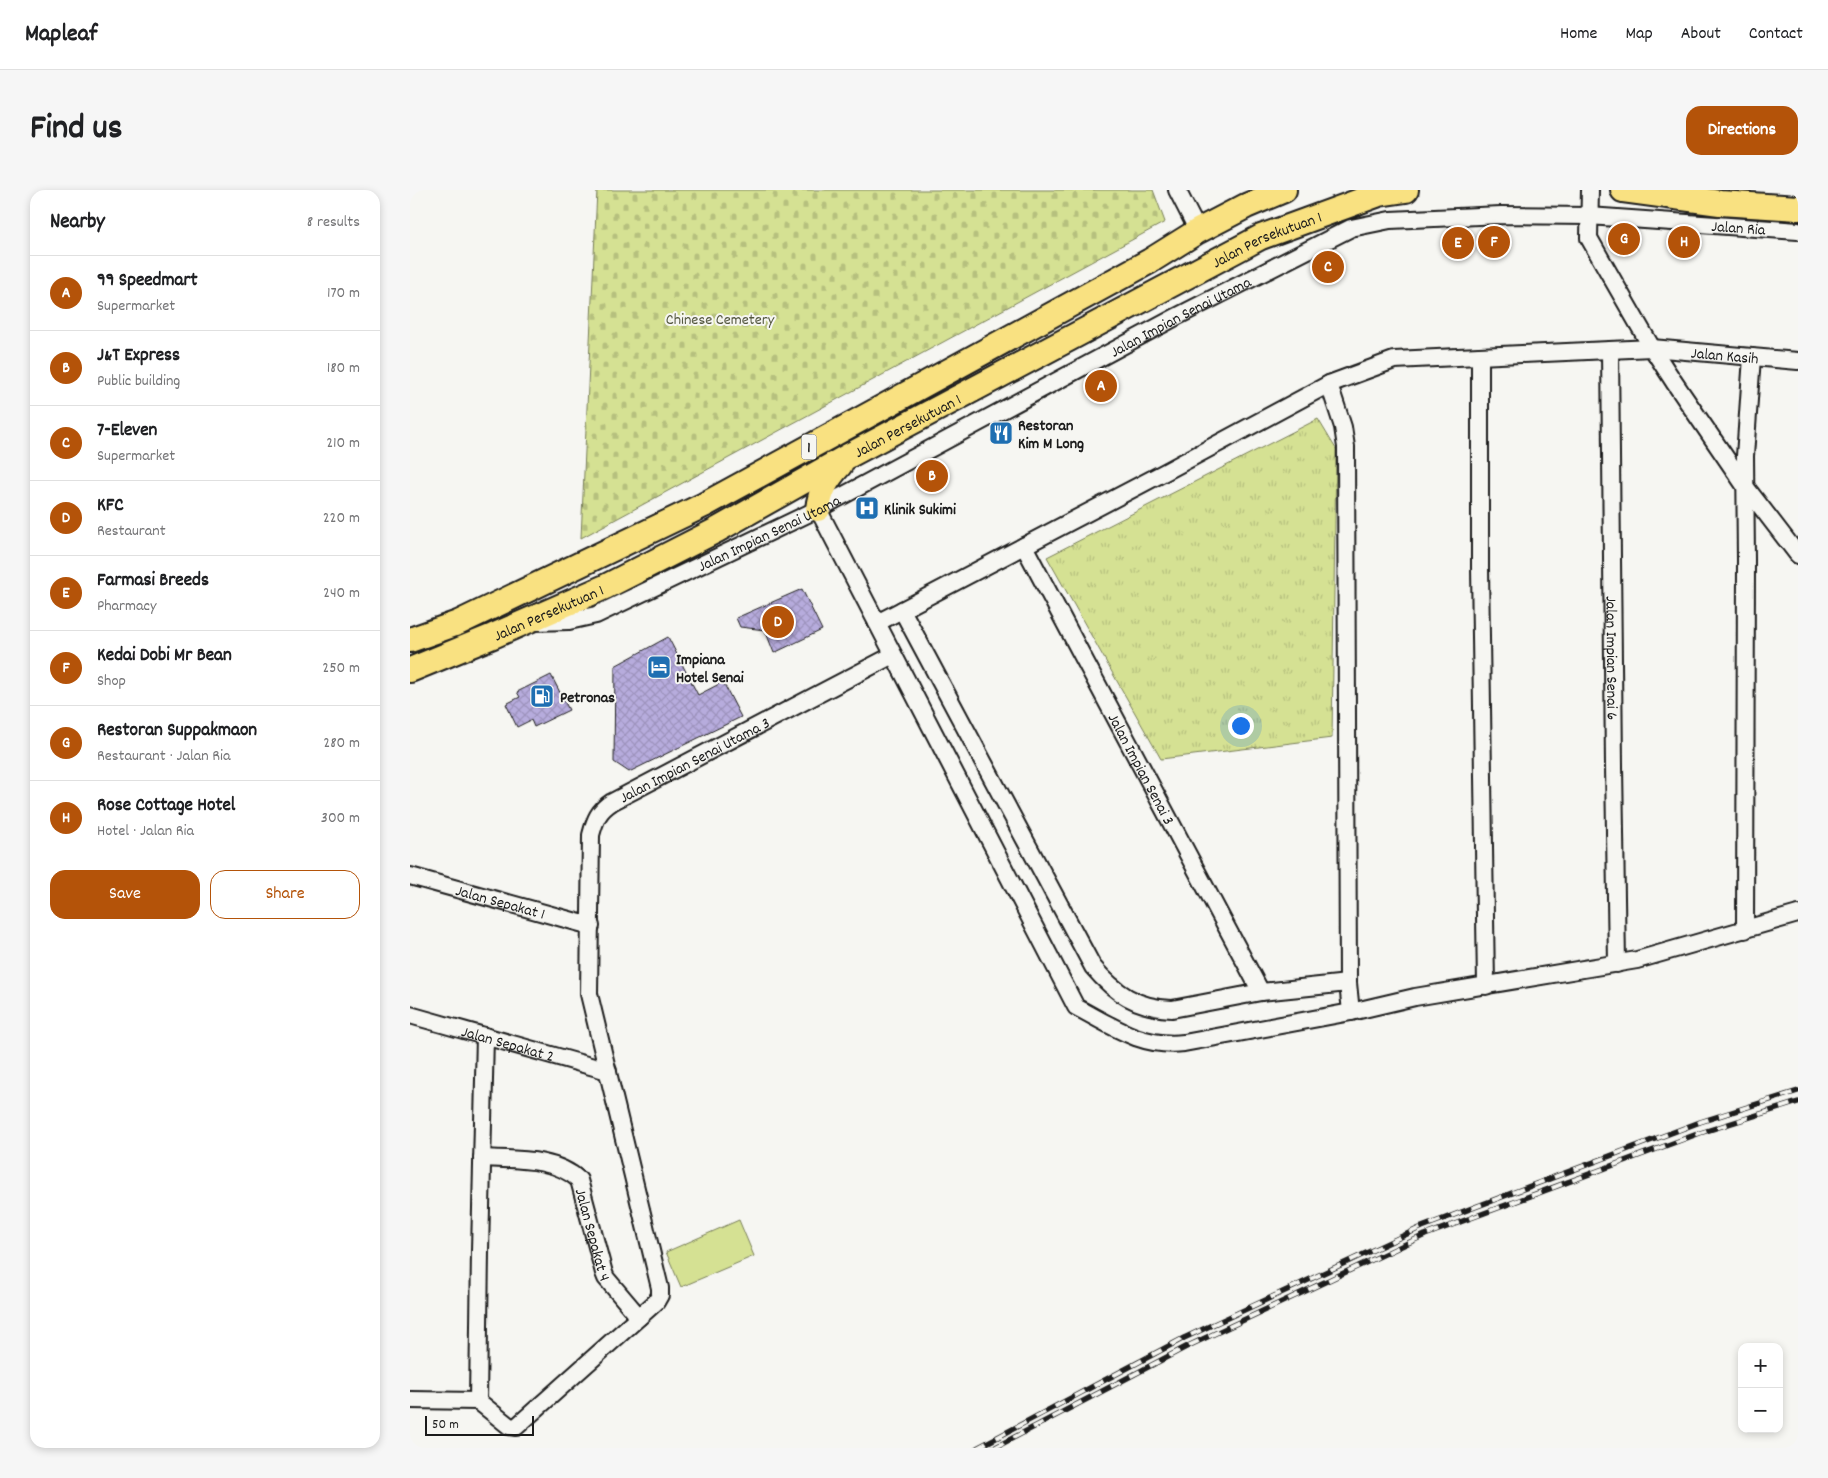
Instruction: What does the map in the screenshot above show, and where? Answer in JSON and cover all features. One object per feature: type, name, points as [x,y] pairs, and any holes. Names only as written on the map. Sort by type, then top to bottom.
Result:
[{"type":"highway","name":"Jalan Persekutuan 1","points":[[410,640],[458,623],[704,504],[1141,266],[1198,231],[1246,206],[1284,190]]},
{"type":"highway","name":"Jalan Persekutuan 1","points":[[410,670],[605,586],[700,539],[850,455],[1261,237],[1379,194],[1406,190]]},
{"type":"highway","points":[[1623,190],[1720,203],[1798,208]]},
{"type":"highway","points":[[818,509],[823,486],[850,455]]},
{"type":"street","points":[[1178,190],[1198,231]]},
{"type":"street","points":[[1590,190],[1589,238],[1652,348],[1745,486],[1798,555]]},
{"type":"street","name":"Jalan Impian Senai Utama","points":[[520,623],[569,621],[596,615],[818,509],[1167,321],[1351,228],[1390,220],[1501,215],[1589,216]]},
{"type":"street","name":"Jalan Ria","points":[[1589,216],[1798,231]]},
{"type":"street","name":"Jalan Kasih","points":[[877,623],[1329,384],[1394,360],[1652,348],[1798,361]]},
{"type":"street","name":"Jalan Impian Senai 6","points":[[1610,350],[1617,964]]},
{"type":"street","points":[[1480,356],[1486,986]]},
{"type":"street","points":[[1745,930],[1745,456],[1752,357]]},
{"type":"street","points":[[1329,384],[1343,427],[1346,448],[1348,982],[1351,1012]]},
{"type":"street","points":[[818,509],[1076,1006],[1129,1035],[1162,1044],[1184,1043],[1351,1012],[1415,997],[1638,960],[1798,914]]},
{"type":"street","name":"Jalan Impian Senai 3","points":[[1024,546],[1261,992]]},
{"type":"street","points":[[902,610],[1094,967],[1107,983],[1126,997],[1158,1008],[1172,1009],[1261,992],[1348,982]]},
{"type":"street","points":[[410,629],[458,623]]},
{"type":"street","name":"Jalan Impian Senai Utama 3","points":[[478,1401],[509,1426],[516,1427],[656,1302],[660,1295],[660,1288],[589,994],[591,835],[595,818],[604,807],[893,655]]},
{"type":"street","name":"Jalan Sepakat 1","points":[[410,876],[590,926]]},
{"type":"street","name":"Jalan Sepakat 2","points":[[410,1015],[608,1071]]},
{"type":"street","points":[[410,1400],[478,1401],[485,1036]]},
{"type":"street","name":"Jalan Sepakat 4","points":[[482,1158],[548,1164],[571,1172],[579,1180],[606,1278],[639,1317]]},
{"type":"green space","name":"Chinese Cemetery","points":[[597,190],[1153,190],[1165,222],[581,538]]},
{"type":"green space","points":[[1318,419],[1336,449],[1332,738],[1161,759],[1047,557]]},
{"type":"green space","points":[[739,1220],[754,1256],[681,1287],[666,1252]]},
{"type":"building","points":[[802,589],[822,630],[774,653],[765,630],[740,627],[736,618]]},
{"type":"building","points":[[668,637],[698,695],[723,682],[741,717],[629,772],[614,762],[615,666]]},
{"type":"building","points":[[551,675],[569,710],[534,727],[531,720],[517,727],[506,704],[520,697],[517,692]]},
{"type":"railway","points":[[977,1448],[1184,1338],[1422,1227],[1700,1122],[1798,1091]]},
{"type":"railway","points":[[994,1448],[1188,1346],[1425,1235],[1700,1133],[1798,1102]]},
{"type":"place","name":"Restoran Suppakmaon","points":[[1624,239]]},
{"type":"place","name":"Kedai Dobi Mr Bean","points":[[1494,242]]},
{"type":"place","name":"Rose Cottage Hotel","points":[[1684,242]]},
{"type":"place","name":"Farmasi Breeds","points":[[1458,243]]},
{"type":"place","name":"7-Eleven","points":[[1328,267]]},
{"type":"place","name":"99 Speedmart","points":[[1101,386]]},
{"type":"place","name":"Restoran Kim M Long","points":[[1001,433]]},
{"type":"place","name":"J&T Express","points":[[932,476]]},
{"type":"place","name":"Klinik Sukimi","points":[[867,508]]},
{"type":"place","name":"KFC","points":[[778,622]]},
{"type":"place","name":"Impiana Hotel Senai","points":[[659,667]]},
{"type":"place","name":"Petronas","points":[[542,696]]}]
